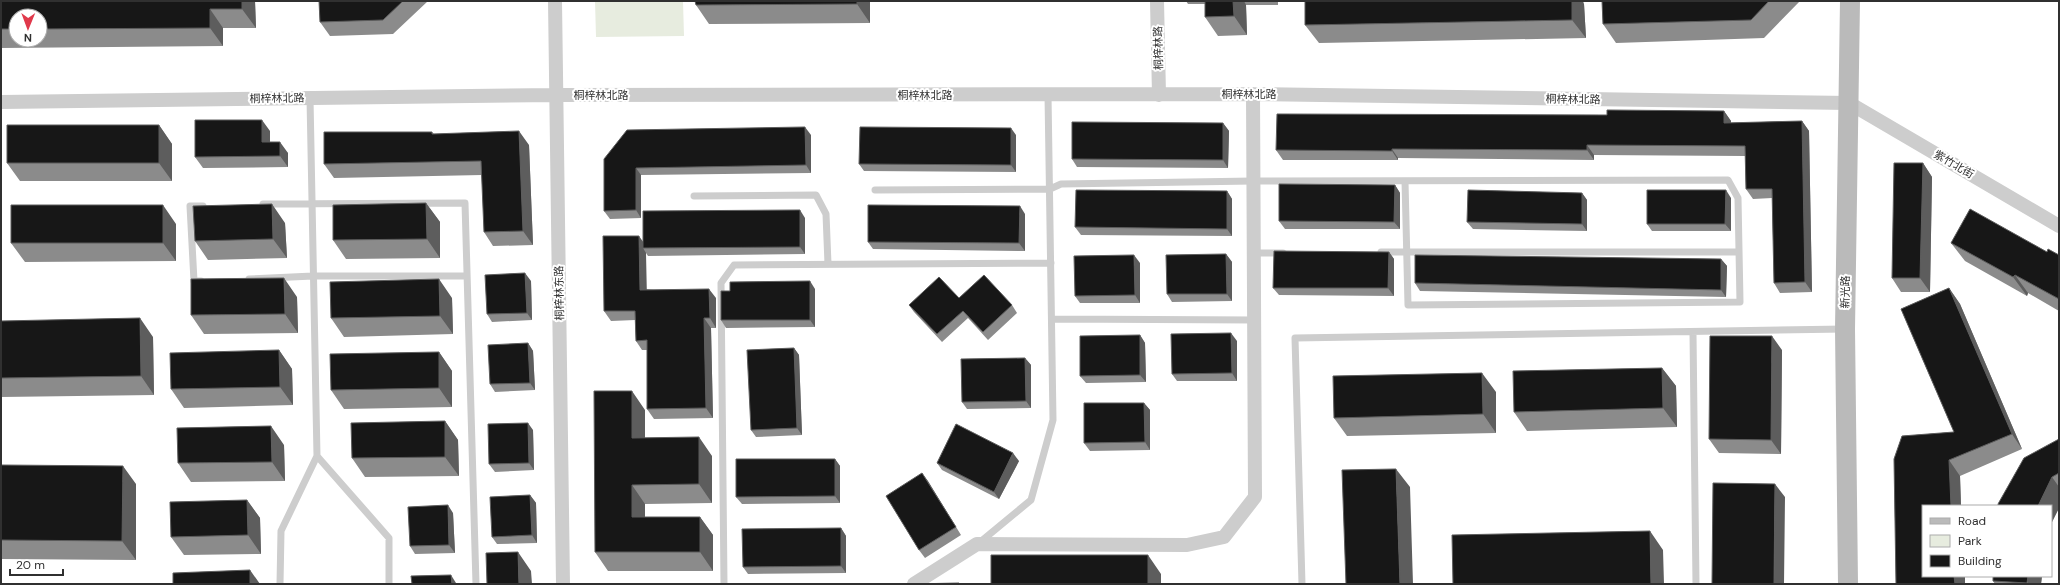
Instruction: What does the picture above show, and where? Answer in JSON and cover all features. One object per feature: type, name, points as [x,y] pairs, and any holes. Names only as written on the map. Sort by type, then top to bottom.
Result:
[{"type":"main road","name":"新光路","points":[[1848,584],[1845,329],[1850,1]]},
{"type":"street","name":"桐梓林东路","points":[[555,1],[563,584]]},
{"type":"street","name":"桐梓林路","points":[[1157,1],[1159,95]]},
{"type":"street","name":"桐梓林北路","points":[[1,102],[556,95],[1253,94],[1849,103]]},
{"type":"street","points":[[914,584],[977,544],[1187,546],[1224,537],[1255,497],[1253,94]]},
{"type":"street","name":"紫竹北街","points":[[1849,103],[2059,226]]},
{"type":"lane","points":[[977,544],[1031,500],[1053,420],[1048,95]]},
{"type":"lane","points":[[280,584],[281,531],[317,456],[310,98]]},
{"type":"lane","points":[[874,190],[1050,189],[1061,184],[1253,181],[1728,180],[1738,198],[1740,302],[1408,306],[1405,181]]},
{"type":"lane","points":[[694,196],[816,195],[826,214],[828,264]]},
{"type":"lane","points":[[258,204],[465,203],[476,584]]},
{"type":"lane","points":[[210,281],[194,281],[190,206],[213,205]]},
{"type":"lane","points":[[1376,252],[1739,252]]},
{"type":"lane","points":[[1254,253],[1292,253]]},
{"type":"lane","points":[[724,584],[721,283],[734,264],[1051,263]]},
{"type":"lane","points":[[242,279],[313,276],[467,276]]},
{"type":"lane","points":[[1052,319],[1254,320]]},
{"type":"lane","points":[[1302,584],[1295,338],[1693,333],[1845,329]]},
{"type":"lane","points":[[1693,333],[1696,584]]},
{"type":"lane","points":[[317,456],[389,538],[389,584]]},
{"type":"green space","points":[[595,1],[683,1],[684,36],[596,37]]},
{"type":"building","points":[[1,1],[242,1],[242,9],[210,9],[210,28],[48,29],[48,8],[8,8],[8,29],[1,29]]},
{"type":"building","points":[[319,1],[403,1],[383,20],[320,22]]},
{"type":"building","points":[[695,1],[857,1],[857,4],[696,5]]},
{"type":"building","points":[[1205,1],[1233,1],[1234,16],[1205,17]]},
{"type":"building","points":[[1305,1],[1572,1],[1572,20],[1305,25]]},
{"type":"building","points":[[1602,1],[1769,1],[1751,20],[1603,24]]},
{"type":"building","points":[[1607,110],[1724,111],[1724,123],[1802,121],[1805,282],[1774,283],[1772,189],[1746,189],[1745,146],[1587,145],[1587,150],[1276,150],[1277,114],[1607,115]]},
{"type":"building","points":[[195,120],[262,120],[262,142],[280,142],[280,156],[195,157]]},
{"type":"building","points":[[1072,122],[1223,123],[1223,160],[1072,159]]},
{"type":"building","points":[[7,125],[159,125],[159,163],[7,163]]},
{"type":"building","points":[[805,127],[806,165],[636,168],[636,210],[604,211],[604,159],[627,130]]},
{"type":"building","points":[[860,127],[1011,128],[1011,165],[859,164]]},
{"type":"building","points":[[519,131],[523,231],[484,232],[481,161],[324,164],[324,132],[432,132],[432,134]]},
{"type":"building","points":[[1894,163],[1923,163],[1920,278],[1892,278]]},
{"type":"building","points":[[1279,184],[1395,185],[1394,222],[1279,221]]},
{"type":"building","points":[[1076,190],[1227,191],[1227,229],[1075,227]]},
{"type":"building","points":[[1468,190],[1582,193],[1582,224],[1467,222]]},
{"type":"building","points":[[1647,190],[1726,190],[1725,224],[1647,224]]},
{"type":"building","points":[[426,203],[427,239],[333,240],[333,205]]},
{"type":"building","points":[[272,204],[273,239],[195,241],[193,206]]},
{"type":"building","points":[[11,205],[163,205],[163,243],[11,243]]},
{"type":"building","points":[[868,205],[1020,206],[1019,243],[868,242]]},
{"type":"building","points":[[1970,209],[2047,252],[2048,249],[2059,255],[2059,299],[2015,275],[2013,277],[1951,243]]},
{"type":"building","points":[[800,210],[800,247],[643,248],[643,211]]},
{"type":"building","points":[[603,236],[639,236],[640,290],[709,289],[710,318],[704,318],[706,408],[647,409],[647,340],[636,341],[635,311],[604,311]]},
{"type":"building","points":[[1274,251],[1389,252],[1388,288],[1273,288]]},
{"type":"building","points":[[1226,254],[1227,294],[1167,294],[1166,255]]},
{"type":"building","points":[[1134,255],[1135,295],[1075,296],[1074,256]]},
{"type":"building","points":[[1415,255],[1721,259],[1721,290],[1415,283]]},
{"type":"building","points":[[525,273],[527,313],[487,314],[485,275]]},
{"type":"building","points":[[984,275],[1012,305],[983,332],[963,311],[937,334],[909,305],[939,277],[959,298]]},
{"type":"building","points":[[284,278],[285,314],[191,315],[191,279]]},
{"type":"building","points":[[439,279],[440,316],[331,318],[330,282]]},
{"type":"building","points":[[810,281],[810,320],[721,320],[721,291],[730,291],[730,282]]},
{"type":"building","points":[[1949,288],[2012,434],[1949,460],[1951,505],[1922,505],[1922,577],[1954,577],[1955,584],[1896,584],[1894,459],[1902,436],[1954,432],[1901,309]]},
{"type":"building","points":[[140,318],[141,376],[1,378],[1,321]]},
{"type":"building","points":[[1231,333],[1232,373],[1172,374],[1171,334]]},
{"type":"building","points":[[1140,335],[1140,375],[1080,376],[1080,336]]},
{"type":"building","points":[[1710,336],[1772,336],[1771,440],[1709,439]]},
{"type":"building","points":[[528,343],[530,383],[490,384],[488,345]]},
{"type":"building","points":[[794,348],[797,428],[751,430],[747,350]]},
{"type":"building","points":[[279,350],[280,387],[171,389],[170,353]]},
{"type":"building","points":[[439,352],[439,388],[331,390],[330,354]]},
{"type":"building","points":[[1025,358],[1026,401],[962,402],[961,359]]},
{"type":"building","points":[[1662,368],[1663,408],[1514,412],[1513,371]]},
{"type":"building","points":[[1482,373],[1483,414],[1334,418],[1333,376]]},
{"type":"building","points":[[594,391],[632,391],[632,438],[699,437],[699,484],[632,485],[632,517],[700,517],[700,552],[595,552]]},
{"type":"building","points":[[1084,403],[1144,403],[1145,442],[1084,443]]},
{"type":"building","points":[[445,421],[445,457],[352,458],[351,423]]},
{"type":"building","points":[[528,423],[529,463],[489,464],[488,424]]},
{"type":"building","points":[[956,424],[1013,453],[994,492],[937,463]]},
{"type":"building","points":[[271,426],[272,462],[178,463],[177,428]]},
{"type":"building","points":[[2059,439],[2059,473],[2052,477],[2038,505],[1998,505],[1998,504],[2024,458]]},
{"type":"building","points":[[736,459],[835,459],[835,496],[736,497]]},
{"type":"building","points":[[1,465],[123,466],[122,541],[1,540]]},
{"type":"building","points":[[1396,469],[1400,584],[1346,584],[1342,470]]},
{"type":"building","points":[[922,473],[956,527],[919,550],[886,496]]},
{"type":"building","points":[[1713,483],[1775,484],[1774,584],[1712,584]]},
{"type":"building","points":[[530,495],[532,535],[492,537],[490,497]]},
{"type":"building","points":[[247,500],[248,535],[171,537],[170,502]]},
{"type":"building","points":[[448,505],[449,545],[410,546],[408,507]]},
{"type":"building","points":[[841,528],[841,566],[743,567],[742,529]]},
{"type":"building","points":[[1650,531],[1651,584],[1453,584],[1452,535]]},
{"type":"building","points":[[518,552],[519,584],[487,584],[486,553]]},
{"type":"building","points":[[991,555],[1148,555],[1148,584],[991,584]]},
{"type":"building","points":[[250,570],[250,584],[173,584],[173,573]]},
{"type":"building","points":[[451,575],[452,584],[412,584],[411,576]]},
{"type":"building","points":[[1993,577],[2028,577],[2027,583],[1993,581]]},
{"type":"building","points":[[959,583],[959,584],[911,584]]}]
